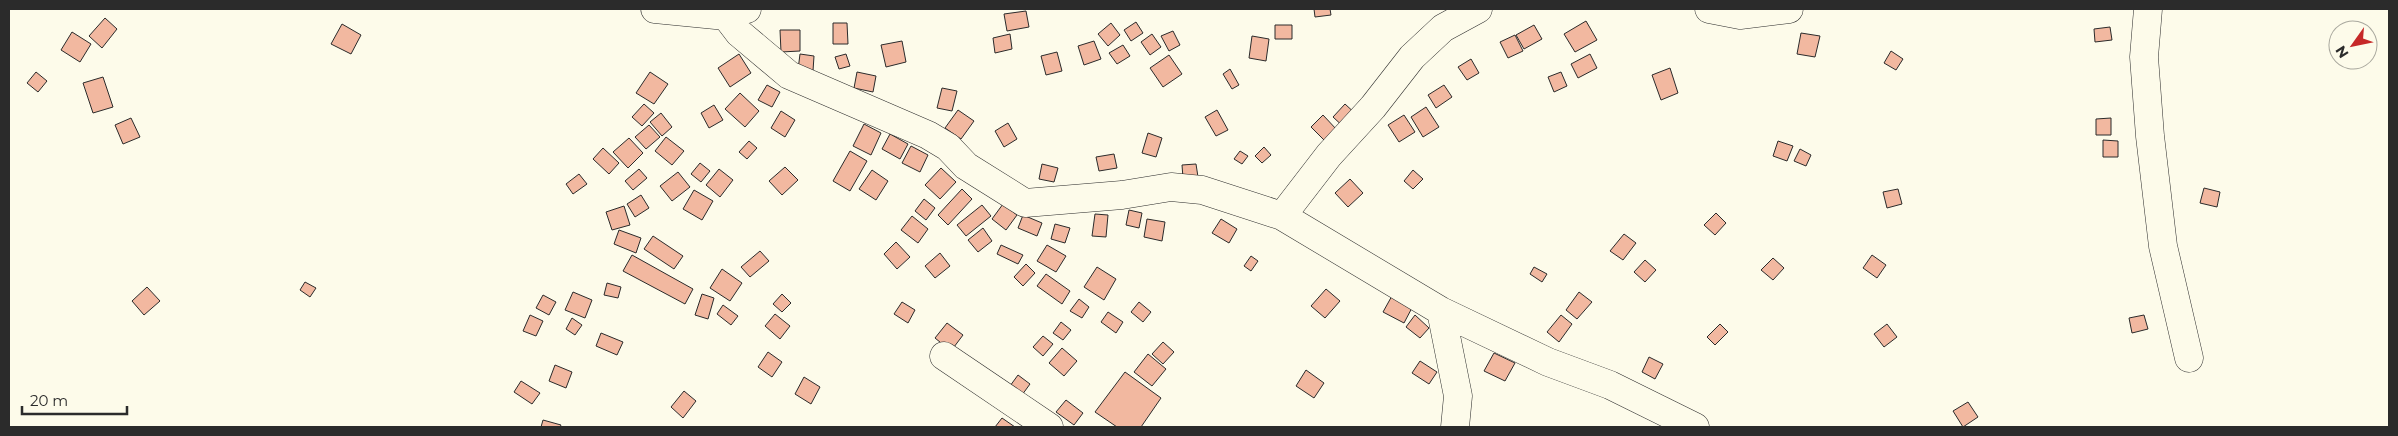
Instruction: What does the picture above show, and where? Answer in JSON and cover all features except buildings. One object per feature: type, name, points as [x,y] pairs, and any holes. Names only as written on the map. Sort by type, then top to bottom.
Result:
[{"type":"street","points":[[655,9],[736,12],[739,33],[789,75],[928,135],[948,147],[966,166],[1025,203],[1122,195],[1171,187],[1202,190],[1282,216],[1441,311],[1548,362],[1610,385],[1694,427]]},
{"type":"street","points":[[1282,216],[1329,155],[1372,107],[1412,56],[1444,28],[1478,9]]},
{"type":"street","points":[[1709,9],[1740,15],[1789,9]]},
{"type":"street","points":[[2148,9],[2144,57],[2150,136],[2162,246],[2189,358]]},
{"type":"street","points":[[1441,311],[1458,396],[1455,427]]},
{"type":"street","points":[[944,356],[1049,427]]}]
